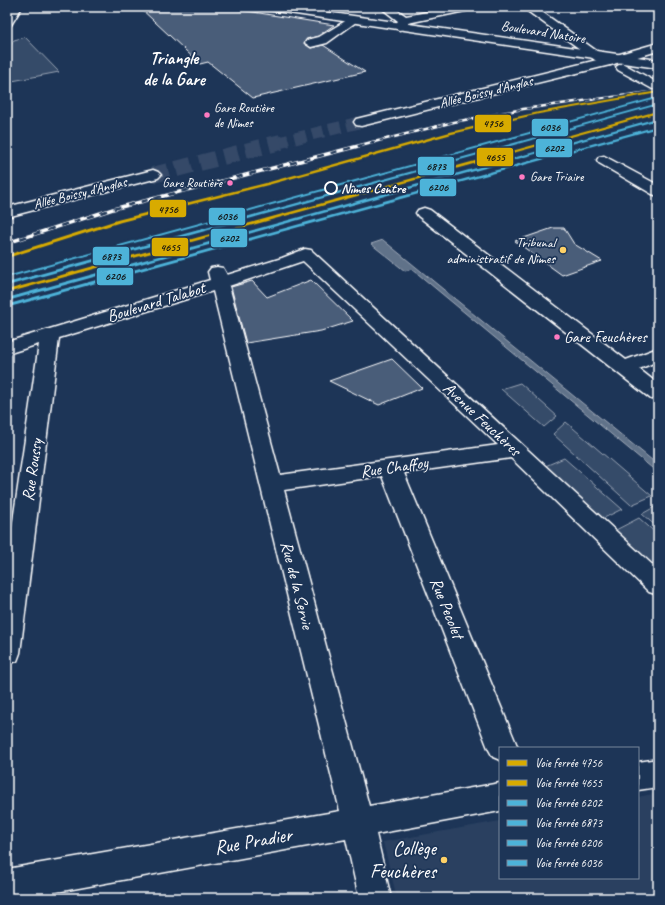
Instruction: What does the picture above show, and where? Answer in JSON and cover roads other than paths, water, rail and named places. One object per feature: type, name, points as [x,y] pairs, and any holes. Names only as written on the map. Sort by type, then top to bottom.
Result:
[{"type":"street","points":[[7,23],[16,7]]},
{"type":"street","name":"Boulevard Natoire","points":[[268,7],[352,20],[401,24],[613,61],[658,64]]},
{"type":"street","points":[[386,7],[401,24],[470,7]]},
{"type":"street","points":[[528,7],[613,61]]},
{"type":"street","points":[[311,43],[324,40],[352,20]]},
{"type":"street","name":"Allée Boissy d'Anglas","points":[[356,119],[613,61],[658,47]]},
{"type":"street","name":"Boulevard Natoire","points":[[613,61],[658,80]]},
{"type":"street","name":"Boulevard Natoire","points":[[613,61],[658,88]]},
{"type":"street","points":[[604,160],[658,191]]},
{"type":"street","name":"Allée Boissy d'Anglas","points":[[7,200],[148,170],[7,212]]},
{"type":"street","points":[[424,213],[658,394]]},
{"type":"street","name":"Boulevard Talabot","points":[[7,348],[219,277],[288,262],[305,254]]},
{"type":"street","name":"Avenue Feuchères","points":[[305,254],[516,450],[658,585]]},
{"type":"street","name":"Rue de la Servie","points":[[219,277],[358,822],[375,898]]},
{"type":"street","name":"Rue Roussy","points":[[7,653],[50,334]]},
{"type":"street","points":[[624,368],[658,354]]},
{"type":"street","name":"Rue Chaffoy","points":[[272,484],[516,450]]},
{"type":"street","name":"Rue Pecolet","points":[[390,467],[503,747]]},
{"type":"street","points":[[639,776],[658,773]]},
{"type":"street","name":"Rue Pradier","points":[[7,885],[499,797]]},
{"type":"tunnel","points":[[281,142],[361,122]]},
{"type":"tunnel","points":[[153,175],[281,142]]},
{"type":"tunnel","points":[[277,143],[281,142]]},
{"type":"railway","points":[[374,142],[454,122],[523,109],[658,91]]},
{"type":"railway","points":[[7,243],[113,209],[374,142]]},
{"type":"railway","points":[[370,143],[374,142]]},
{"type":"rail line","name":"4756","points":[[7,257],[119,221],[267,184],[451,133],[539,113],[658,92]]},
{"type":"rail line","name":"6036","points":[[7,277],[654,99]]},
{"type":"rail line","name":"6873","points":[[7,285],[656,105]]},
{"type":"rail line","name":"4655","points":[[7,292],[658,112]]},
{"type":"rail line","name":"6202","points":[[9,299],[658,119]]},
{"type":"rail line","name":"6206","points":[[11,305],[658,127]]},
{"type":"place","name":"Gare Routière de Nîmes","points":[[207,115]]},
{"type":"place","name":"Gare Triaire","points":[[522,177]]},
{"type":"place","name":"Gare Routière","points":[[230,183]]},
{"type":"place","name":"Nîmes Centre","points":[[331,188]]},
{"type":"place","name":"Tribunal administratif de Nîmes","points":[[563,250]]},
{"type":"place","name":"Gare Feuchères","points":[[557,337]]},
{"type":"place","name":"Collège Feuchères","points":[[444,860]]},
{"type":"district","name":"Triangle de la Gare","points":[[174,68]]}]
